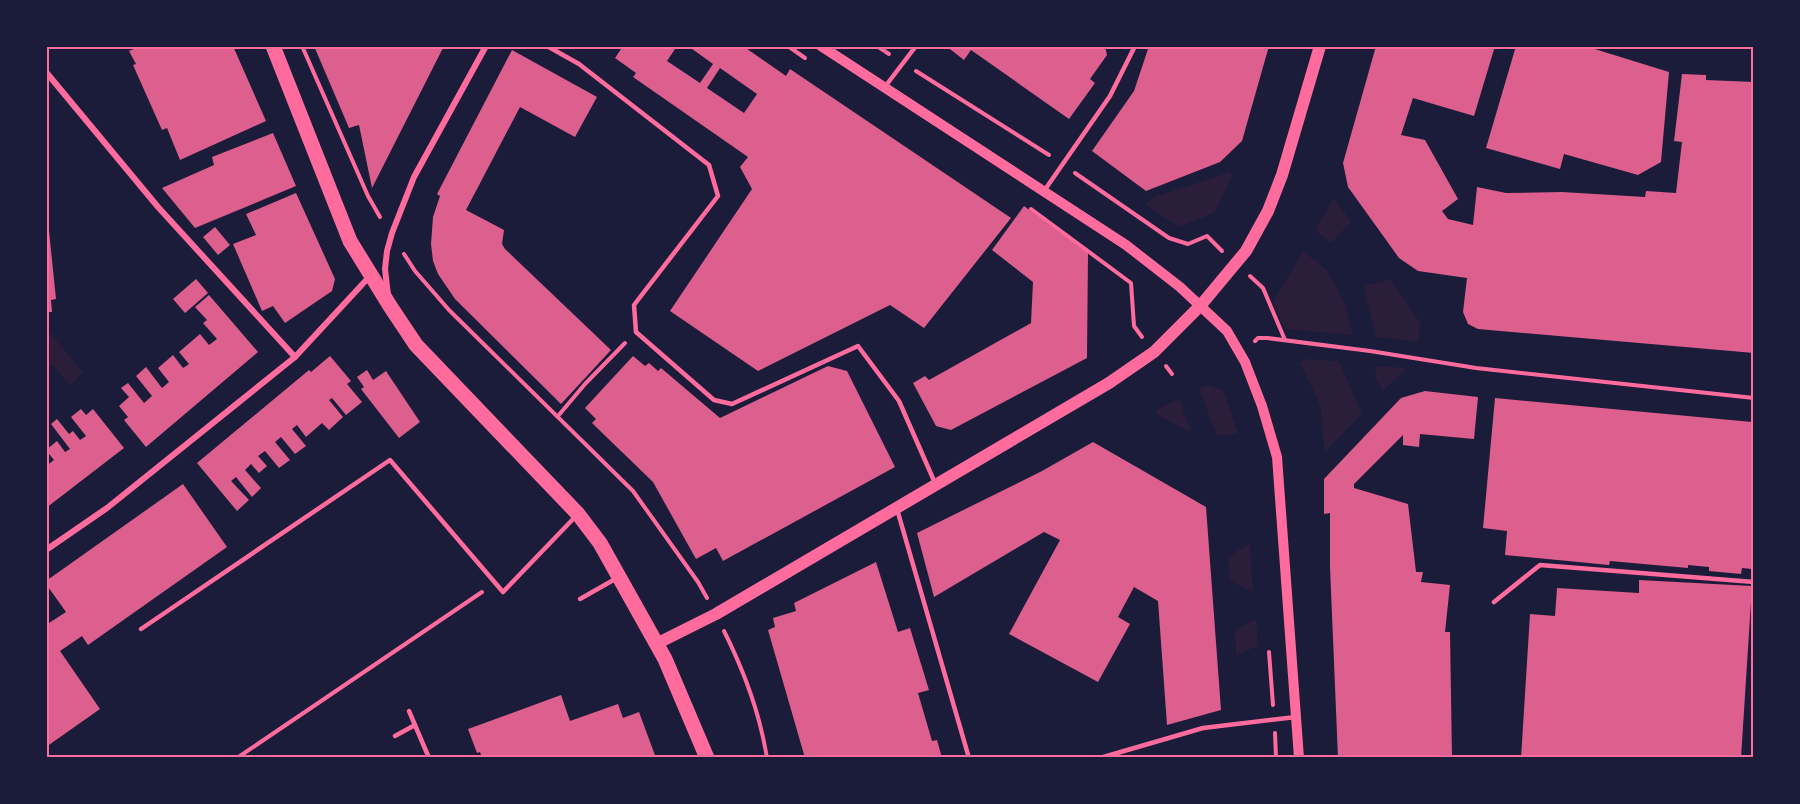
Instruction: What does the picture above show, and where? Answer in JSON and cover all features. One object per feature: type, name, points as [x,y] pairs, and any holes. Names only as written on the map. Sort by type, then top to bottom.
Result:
[{"type":"main road","points":[[273,46],[350,241],[416,345],[578,514],[600,543],[665,659],[707,758]]},
{"type":"main road","points":[[656,644],[716,614],[795,568],[1109,382],[1154,352],[1201,305],[1246,251],[1268,211],[1282,175],[1320,46]]},
{"type":"street","points":[[390,306],[385,269],[392,233],[414,177],[486,46]]},
{"type":"street","points":[[821,46],[1126,245],[1201,305],[1227,331],[1245,362],[1262,406],[1276,457],[1299,758]]},
{"type":"street","points":[[46,72],[158,207],[295,357]]},
{"type":"street","points":[[46,550],[107,508],[295,357],[372,275]]},
{"type":"lane","points":[[547,46],[579,64],[709,165],[718,196],[634,305],[636,332],[714,400],[732,404],[858,346],[899,401],[935,484]]},
{"type":"lane","points":[[884,88],[916,46]]},
{"type":"lane","points":[[1043,191],[1110,96],[1136,46]]},
{"type":"lane","points":[[141,629],[390,460],[503,592],[578,514]]},
{"type":"lane","points":[[896,507],[969,758]]},
{"type":"lane","points":[[1494,602],[1540,565],[1754,582]]},
{"type":"lane","points":[[580,599],[620,576]]},
{"type":"lane","points":[[409,711],[429,758]]},
{"type":"lane","points":[[1100,758],[1203,728],[1297,716]]},
{"type":"lane","points":[[395,736],[415,725]]},
{"type":"path","points":[[302,46],[368,196],[415,271],[449,310],[633,491],[698,582],[741,664],[767,758]]},
{"type":"path","points":[[788,46],[806,59]]},
{"type":"path","points":[[877,46],[1062,164],[1169,238],[1188,244],[1207,236]]},
{"type":"path","points":[[1029,208],[1131,283],[1134,326]]},
{"type":"path","points":[[1263,288],[1285,340]]},
{"type":"path","points":[[558,416],[585,384],[636,332]]},
{"type":"path","points":[[1267,338],[1476,368],[1754,398]]},
{"type":"path","points":[[237,758],[495,583]]},
{"type":"path","points":[[1269,650],[1276,758]]},
{"type":"shaded area","points":[[1230,172],[1232,177],[1214,213],[1179,227],[1146,205],[1151,198]]},
{"type":"shaded area","points":[[1334,198],[1351,222],[1331,243],[1315,230]]},
{"type":"shaded area","points":[[1303,251],[1327,270],[1345,303],[1353,335],[1285,329],[1273,302]]},
{"type":"shaded area","points":[[1390,279],[1421,324],[1418,342],[1376,337],[1364,286]]},
{"type":"shaded area","points":[[47,330],[83,372],[70,385],[52,364],[47,369]]},
{"type":"shaded area","points":[[1306,359],[1339,361],[1362,414],[1325,452],[1320,405],[1300,363]]},
{"type":"shaded area","points":[[1375,366],[1407,368],[1383,391],[1376,379]]},
{"type":"shaded area","points":[[1208,385],[1223,390],[1238,433],[1217,436],[1199,389]]},
{"type":"shaded area","points":[[1179,399],[1192,433],[1156,414],[1158,409]]},
{"type":"shaded area","points":[[1250,543],[1253,592],[1230,581],[1228,557]]},
{"type":"shaded area","points":[[1256,619],[1258,646],[1236,655],[1235,630]]},
{"type":"building","points":[[141,46],[233,46],[266,121],[180,160],[167,128],[162,130],[133,65],[136,64],[129,51]]},
{"type":"building","points":[[314,46],[444,46],[372,188],[359,125],[349,128]]},
{"type":"building","points":[[623,46],[677,46],[667,61],[700,83],[713,64],[688,46],[743,46],[786,76],[790,69],[1011,218],[924,328],[890,305],[758,371],[670,311],[752,189],[740,167],[748,157],[633,77],[636,73],[615,58]],"holes":[[[720,68],[757,94],[744,113],[707,88]]]},
{"type":"building","points":[[946,46],[1105,46],[1107,55],[1090,79],[1095,83],[1069,119],[971,50],[964,60]]},
{"type":"building","points":[[1149,46],[1269,46],[1242,141],[1220,162],[1146,191],[1092,151],[1134,91]]},
{"type":"building","points":[[1376,46],[1495,46],[1474,116],[1413,98],[1401,135],[1425,140],[1458,199],[1442,211],[1448,219],[1473,225],[1477,187],[1506,193],[1562,192],[1645,197],[1646,191],[1676,193],[1682,142],[1674,141],[1682,74],[1706,75],[1706,80],[1754,82],[1754,353],[1478,329],[1468,324],[1463,312],[1467,278],[1418,271],[1399,258],[1348,187],[1343,163]]},
{"type":"building","points":[[1516,46],[1585,46],[1669,72],[1661,162],[1638,175],[1564,154],[1560,169],[1486,148]]},
{"type":"building","points":[[512,50],[597,97],[575,137],[520,107],[466,210],[504,230],[502,244],[505,249],[611,350],[561,404],[455,299],[438,274],[433,261],[431,244],[433,217],[440,196],[437,194]]},
{"type":"building","points":[[273,133],[296,186],[195,228],[162,188],[214,165],[212,157]]},
{"type":"building","points":[[296,193],[335,279],[332,291],[285,323],[273,306],[262,311],[233,244],[256,235],[246,214]]},
{"type":"building","points":[[1024,206],[1088,253],[1087,358],[951,430],[936,426],[913,383],[925,376],[929,380],[1031,323],[1033,282],[992,250]]},
{"type":"building","points":[[48,221],[56,299],[51,300],[52,312],[46,312],[46,222]]},
{"type":"building","points":[[215,227],[230,245],[218,255],[203,237]]},
{"type":"building","points":[[196,279],[208,293],[185,313],[173,299]]},
{"type":"building","points":[[209,295],[258,352],[146,447],[124,420],[128,417],[119,406],[129,397],[121,388],[128,383],[144,403],[152,396],[136,376],[146,367],[162,388],[169,382],[158,368],[173,355],[183,368],[189,364],[179,352],[200,334],[209,345],[217,339],[203,323],[207,320],[195,307]]},
{"type":"building","points":[[330,356],[351,381],[347,384],[362,402],[346,415],[332,398],[329,400],[343,417],[329,430],[322,423],[306,437],[297,425],[292,429],[306,446],[295,454],[281,437],[275,442],[290,460],[279,468],[265,451],[258,456],[267,466],[259,473],[251,464],[245,470],[261,488],[252,497],[236,477],[231,481],[249,500],[237,511],[197,463],[309,370],[311,372]]},
{"type":"building","points":[[633,356],[645,366],[649,363],[658,371],[661,368],[720,418],[828,366],[847,371],[895,467],[723,561],[716,548],[696,559],[653,482],[592,423],[596,419],[585,408]]},
{"type":"building","points":[[367,370],[373,380],[386,371],[420,422],[399,438],[361,389],[364,387],[357,377]]},
{"type":"building","points":[[1425,391],[1478,397],[1474,439],[1420,434],[1419,447],[1403,445],[1403,435],[1354,484],[1354,488],[1408,504],[1416,572],[1423,572],[1421,582],[1450,585],[1445,632],[1450,632],[1452,758],[1338,758],[1330,513],[1324,514],[1324,479],[1401,398]]},
{"type":"building","points":[[1495,398],[1752,422],[1754,424],[1752,569],[1742,568],[1741,574],[1709,571],[1709,567],[1688,565],[1688,568],[1610,561],[1609,565],[1505,555],[1507,531],[1483,528]]},
{"type":"building","points":[[81,409],[86,415],[93,409],[124,448],[46,508],[46,466],[54,460],[46,450],[57,441],[65,452],[70,449],[51,424],[57,419],[69,434],[73,431],[80,440],[86,436],[71,417]]},
{"type":"building","points":[[1093,442],[1206,507],[1221,710],[1167,725],[1158,601],[1134,587],[1118,617],[1130,624],[1098,682],[1009,634],[1060,540],[1044,532],[934,597],[917,533],[1042,471]]},
{"type":"building","points":[[183,484],[227,547],[88,645],[82,636],[60,651],[100,709],[46,747],[46,625],[66,612],[46,581]]},
{"type":"building","points":[[876,562],[898,632],[910,628],[929,690],[918,693],[932,741],[937,740],[942,758],[805,758],[768,630],[775,627],[773,618],[796,611],[794,603]]},
{"type":"building","points":[[1639,580],[1752,586],[1741,758],[1521,758],[1530,614],[1555,616],[1557,588],[1639,593]]},
{"type":"building","points":[[561,695],[570,721],[618,704],[623,718],[639,712],[656,758],[482,758],[480,752],[477,753],[468,729]]}]
